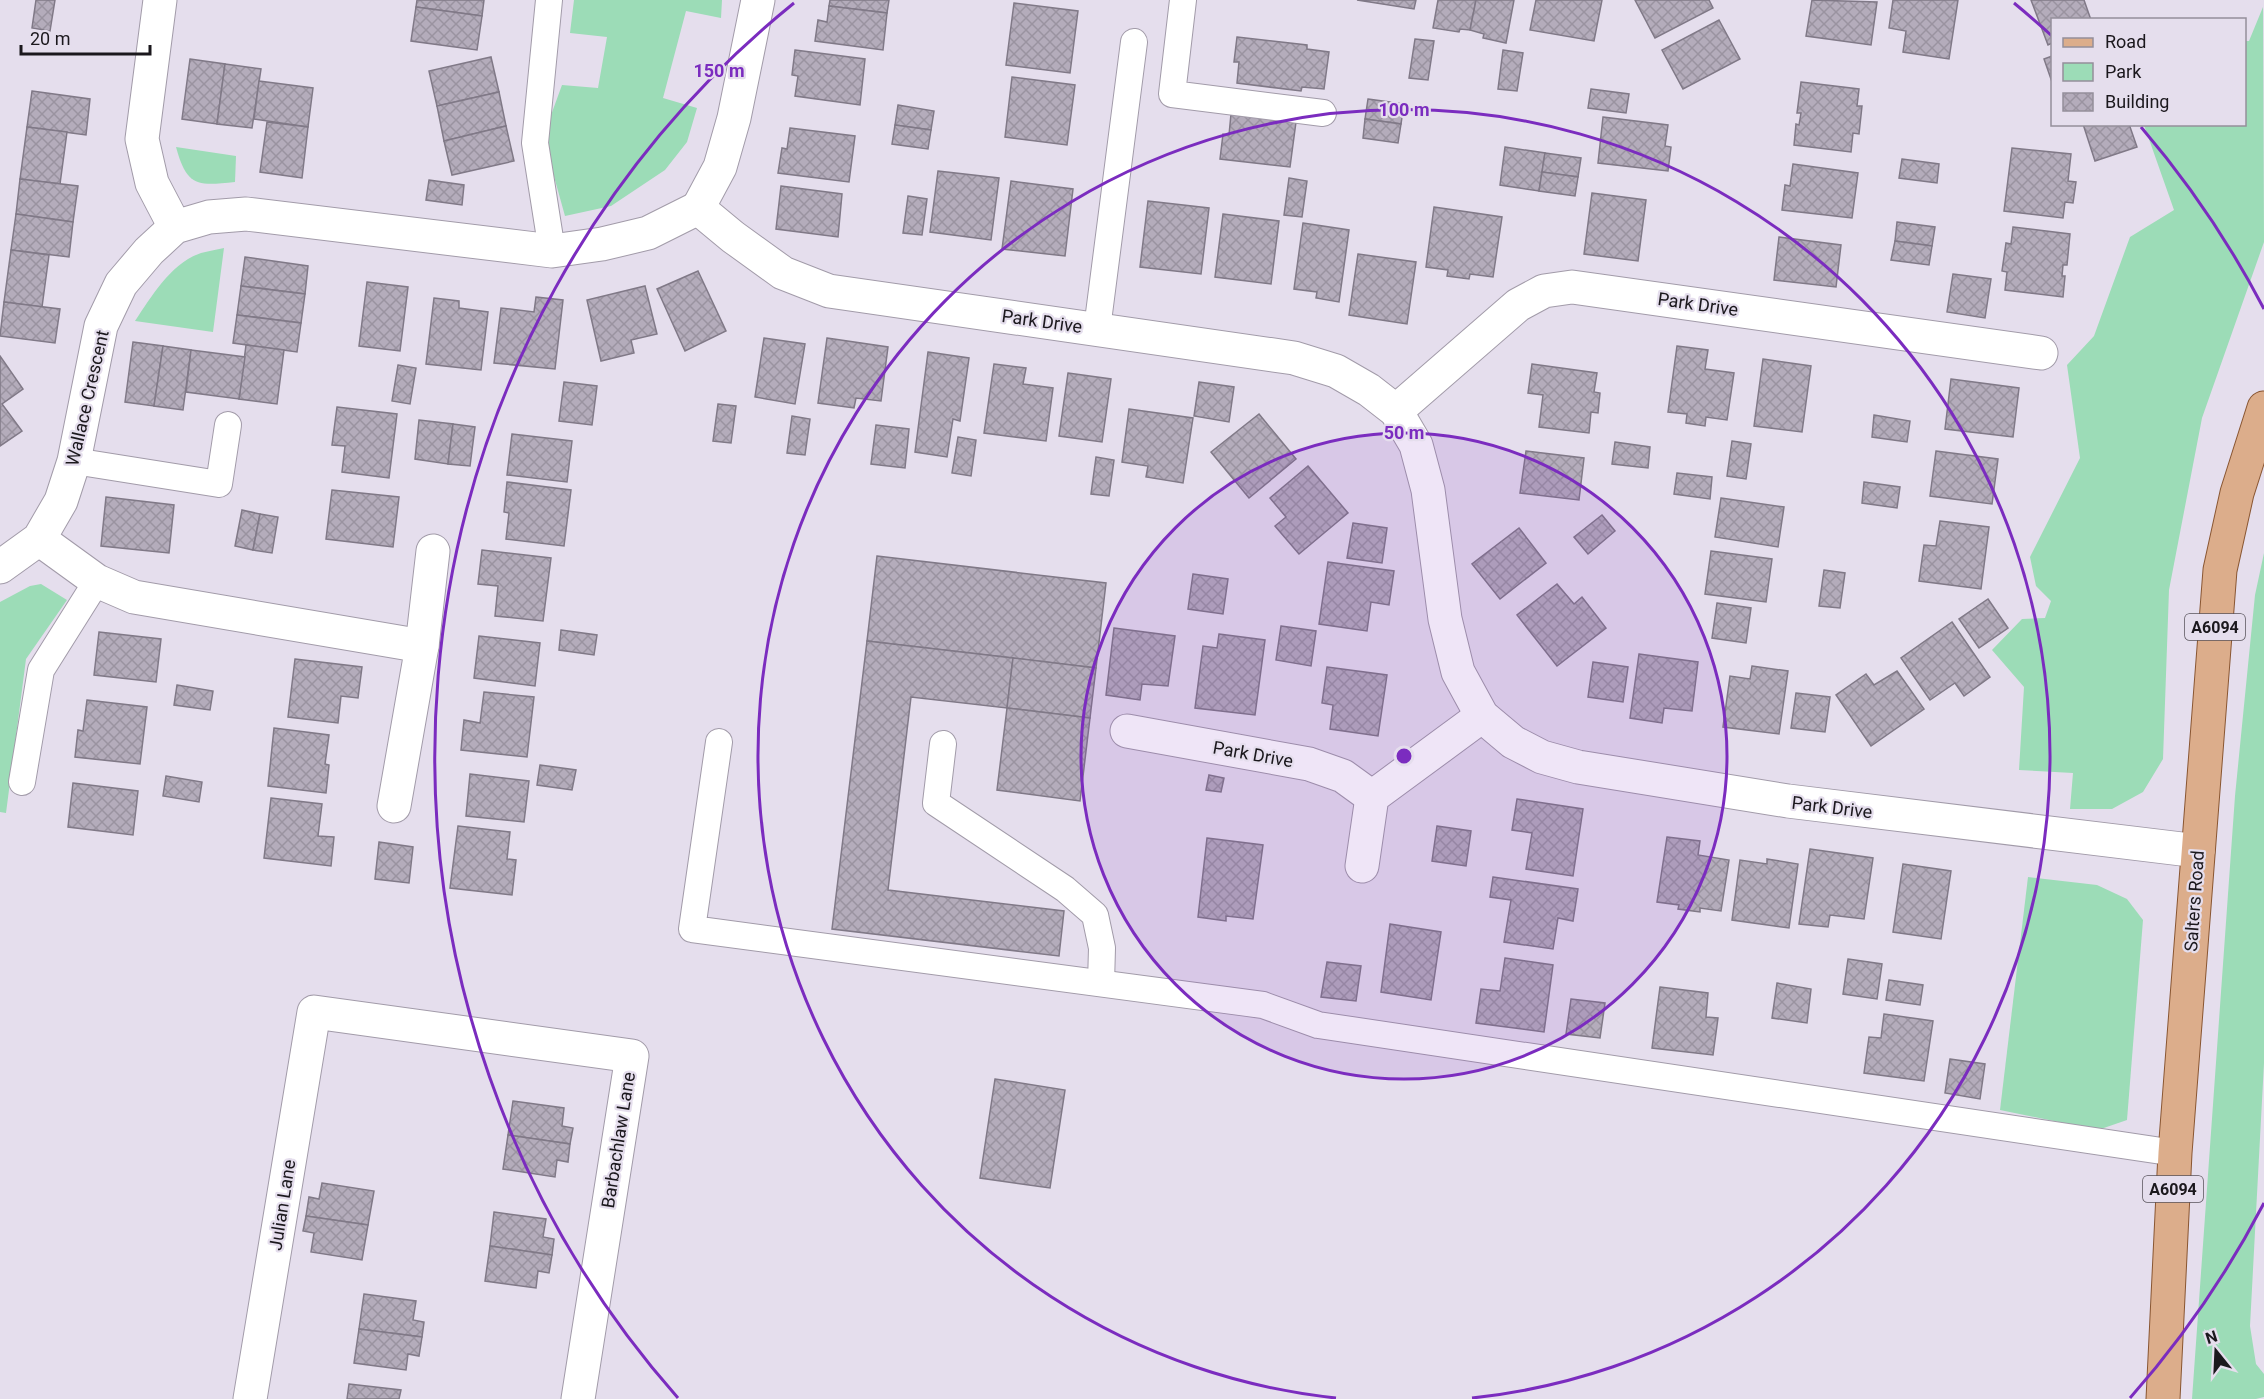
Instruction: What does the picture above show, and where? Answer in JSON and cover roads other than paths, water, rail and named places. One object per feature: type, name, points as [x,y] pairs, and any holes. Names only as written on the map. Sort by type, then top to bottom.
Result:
[{"type":"main road","name":"Salters Road","points":[[2163,1399],[2175,1153],[2220,570],[2236,493],[2264,408]]},
{"type":"street","points":[[160,0],[142,139],[152,183],[176,227]]},
{"type":"street","points":[[698,208],[723,157],[734,118],[758,0]]},
{"type":"street","name":"Wallace Crescent","points":[[0,567],[39,539],[62,501],[74,461],[101,326],[121,284],[149,251],[176,227],[209,217],[246,214],[552,251],[602,244],[648,233],[698,208]]},
{"type":"street","name":"Park Drive","points":[[698,208],[783,273],[829,291],[1294,358],[1336,371],[1369,390],[1396,411],[1416,445],[1428,490],[1445,619],[1458,672],[1482,716],[1513,742],[1542,757],[1578,766],[1788,801],[2198,851]]},
{"type":"street","name":"Park Drive","points":[[1396,411],[1518,305],[1544,291],[1572,287],[2041,353]]},
{"type":"street","points":[[39,539],[97,581],[134,597],[422,646]]},
{"type":"street","points":[[394,806],[422,646],[433,551]]},
{"type":"street","points":[[1362,866],[1372,797],[1482,716]]},
{"type":"street","name":"Park Drive","points":[[1127,731],[1309,764],[1343,776],[1372,797]]},
{"type":"street","name":"Julian Lane","points":[[250,1399],[314,1012]]},
{"type":"street","name":"Barbachlaw Lane","points":[[314,1012],[632,1056],[578,1399]]},
{"type":"lane","points":[[549,0],[535,143],[552,251]]},
{"type":"lane","points":[[1183,0],[1172,94],[1323,113]]},
{"type":"lane","points":[[1097,329],[1134,42]]},
{"type":"lane","points":[[74,461],[219,484],[228,425]]},
{"type":"lane","points":[[22,782],[41,670],[97,581]]},
{"type":"lane","points":[[719,742],[692,929],[1263,1005],[1318,1025],[2175,1153]]},
{"type":"lane","points":[[943,744],[936,803],[1065,889],[1095,915],[1102,948],[1101,983]]}]
